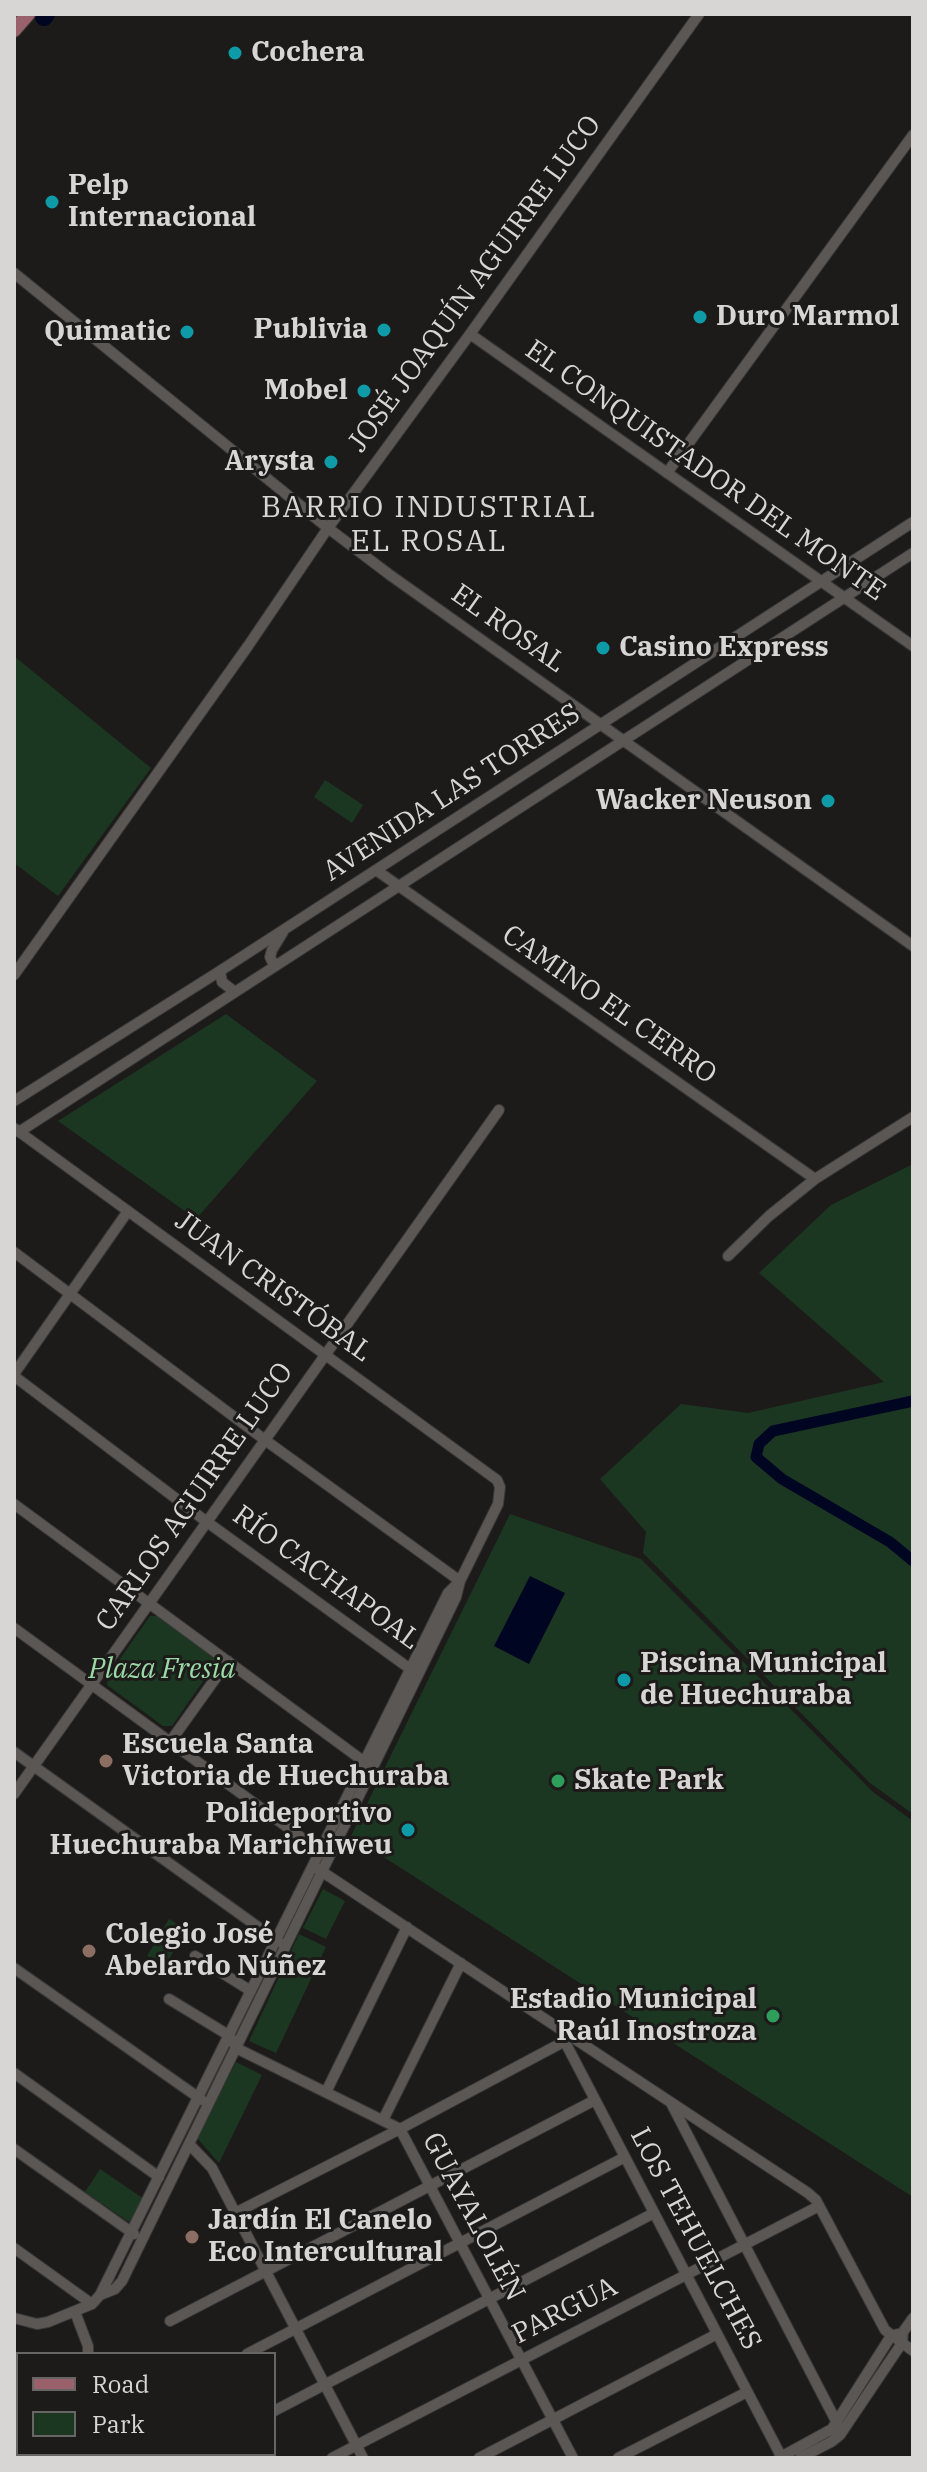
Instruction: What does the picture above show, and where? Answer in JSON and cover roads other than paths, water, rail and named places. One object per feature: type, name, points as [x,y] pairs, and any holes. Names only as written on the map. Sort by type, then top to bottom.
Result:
[{"type":"main road","points":[[14,30],[28,14]]},
{"type":"street","name":"JOSÉ JOAQUÍN AGUIRRE LUCO","points":[[14,975],[328,528],[699,14]]},
{"type":"street","points":[[667,473],[913,135]]},
{"type":"street","name":"EL ROSAL","points":[[14,273],[328,528],[913,946]]},
{"type":"street","name":"EL CONQUISTADOR DEL MONTE","points":[[470,334],[913,646]]},
{"type":"street","name":"AVENIDA LAS TORRES","points":[[14,1101],[913,522]]},
{"type":"street","name":"AVENIDA LAS TORRES","points":[[17,1130],[913,553]]},
{"type":"street","name":"CAMINO EL CERRO","points":[[376,870],[815,1179]]},
{"type":"street","points":[[274,965],[270,957],[272,950],[287,927]]},
{"type":"street","points":[[220,971],[222,982],[235,992]]},
{"type":"street","name":"CARLOS AGUIRRE LUCO","points":[[14,1794],[499,1110]]},
{"type":"street","points":[[728,1256],[769,1216],[815,1179],[913,1117]]},
{"type":"street","name":"JUAN CRISTÓBAL","points":[[17,1130],[497,1480],[500,1487],[498,1504],[460,1581]]},
{"type":"street","points":[[14,1375],[128,1211]]},
{"type":"street","points":[[14,1252],[460,1581],[456,1597],[414,1672],[281,1943],[236,2048],[142,2240],[119,2285],[111,2292],[100,2295]]},
{"type":"street","name":"RÍO CACHAPOAL","points":[[14,1375],[207,1522],[414,1672]]},
{"type":"street","points":[[14,1504],[368,1765]]},
{"type":"street","points":[[14,1628],[325,1854]]},
{"type":"street","points":[[170,1742],[228,1661]]},
{"type":"street","points":[[14,1752],[281,1943]]},
{"type":"street","points":[[317,1869],[461,1963],[568,2039],[670,2101],[799,2186],[816,2200],[885,2330],[891,2336],[903,2338],[913,2351]]},
{"type":"street","points":[[326,2092],[407,1927]]},
{"type":"street","points":[[14,2318],[43,2324],[92,2304],[100,2295],[251,1991],[281,1943]]},
{"type":"street","points":[[195,1956],[251,1991]]},
{"type":"street","points":[[383,2120],[461,1963]]},
{"type":"street","points":[[14,1968],[208,2105]]},
{"type":"street","points":[[169,1999],[230,2036],[236,2048]]},
{"type":"street","points":[[235,2213],[568,2039]]},
{"type":"street","name":"LOS TEHUELCHES","points":[[568,2039],[595,2100],[781,2458]]},
{"type":"street","name":"GUAYALOLÉN","points":[[236,2048],[400,2129],[573,2458]]},
{"type":"street","points":[[14,2073],[159,2177]]},
{"type":"street","points":[[170,2321],[595,2100]]},
{"type":"street","points":[[670,2101],[837,2423]]},
{"type":"street","points":[[189,2144],[212,2168],[363,2458]]},
{"type":"street","points":[[14,2149],[142,2240]]},
{"type":"street","points":[[251,2352],[625,2157]]},
{"type":"street","name":"PARGUA","points":[[332,2458],[819,2206]]},
{"type":"street","points":[[276,2410],[654,2213]]},
{"type":"street","points":[[14,2248],[92,2304]]},
{"type":"street","points":[[75,2312],[88,2352]]},
{"type":"street","points":[[800,2458],[840,2435],[913,2318]]},
{"type":"street","points":[[479,2458],[717,2334]]},
{"type":"street","points":[[781,2458],[828,2433],[891,2336]]},
{"type":"street","points":[[618,2458],[747,2392]]},
{"type":"water","points":[[530,1576],[565,1593],[529,1664],[494,1646]]},
{"type":"waterway","points":[[913,1401],[773,1431],[759,1444],[756,1457],[782,1479],[890,1542],[913,1561]]},
{"type":"place","name":"Cochera","points":[[235,53]]},
{"type":"place","name":"Pelp Internacional","points":[[52,202]]},
{"type":"place","name":"Duro Marmol","points":[[700,317]]},
{"type":"place","name":"Publivia","points":[[384,330]]},
{"type":"place","name":"Quimatic","points":[[187,332]]},
{"type":"place","name":"Mobel","points":[[364,391]]},
{"type":"place","name":"Arysta","points":[[331,462]]},
{"type":"place","name":"Casino Express","points":[[603,648]]},
{"type":"place","name":"Wacker Neuson","points":[[828,801]]},
{"type":"place","name":"Piscina Municipal de Huechuraba","points":[[624,1680]]},
{"type":"place","name":"Escuela Santa Victoria de Huechuraba","points":[[106,1761]]},
{"type":"place","name":"Skate Park","points":[[558,1781]]},
{"type":"place","name":"Polideportivo Huechuraba Marichiweu","points":[[408,1830]]},
{"type":"place","name":"Colegio José Abelardo Núñez","points":[[89,1951]]},
{"type":"place","name":"Estadio Municipal Raúl Inostroza","points":[[773,2016]]},
{"type":"place","name":"Jardín El Canelo Eco Intercultural","points":[[192,2237]]},
{"type":"district","name":"BARRIO INDUSTRIAL EL ROSAL","points":[[429,525]]},
{"type":"park label","name":"Plaza Fresia","points":[[162,1670]]}]
